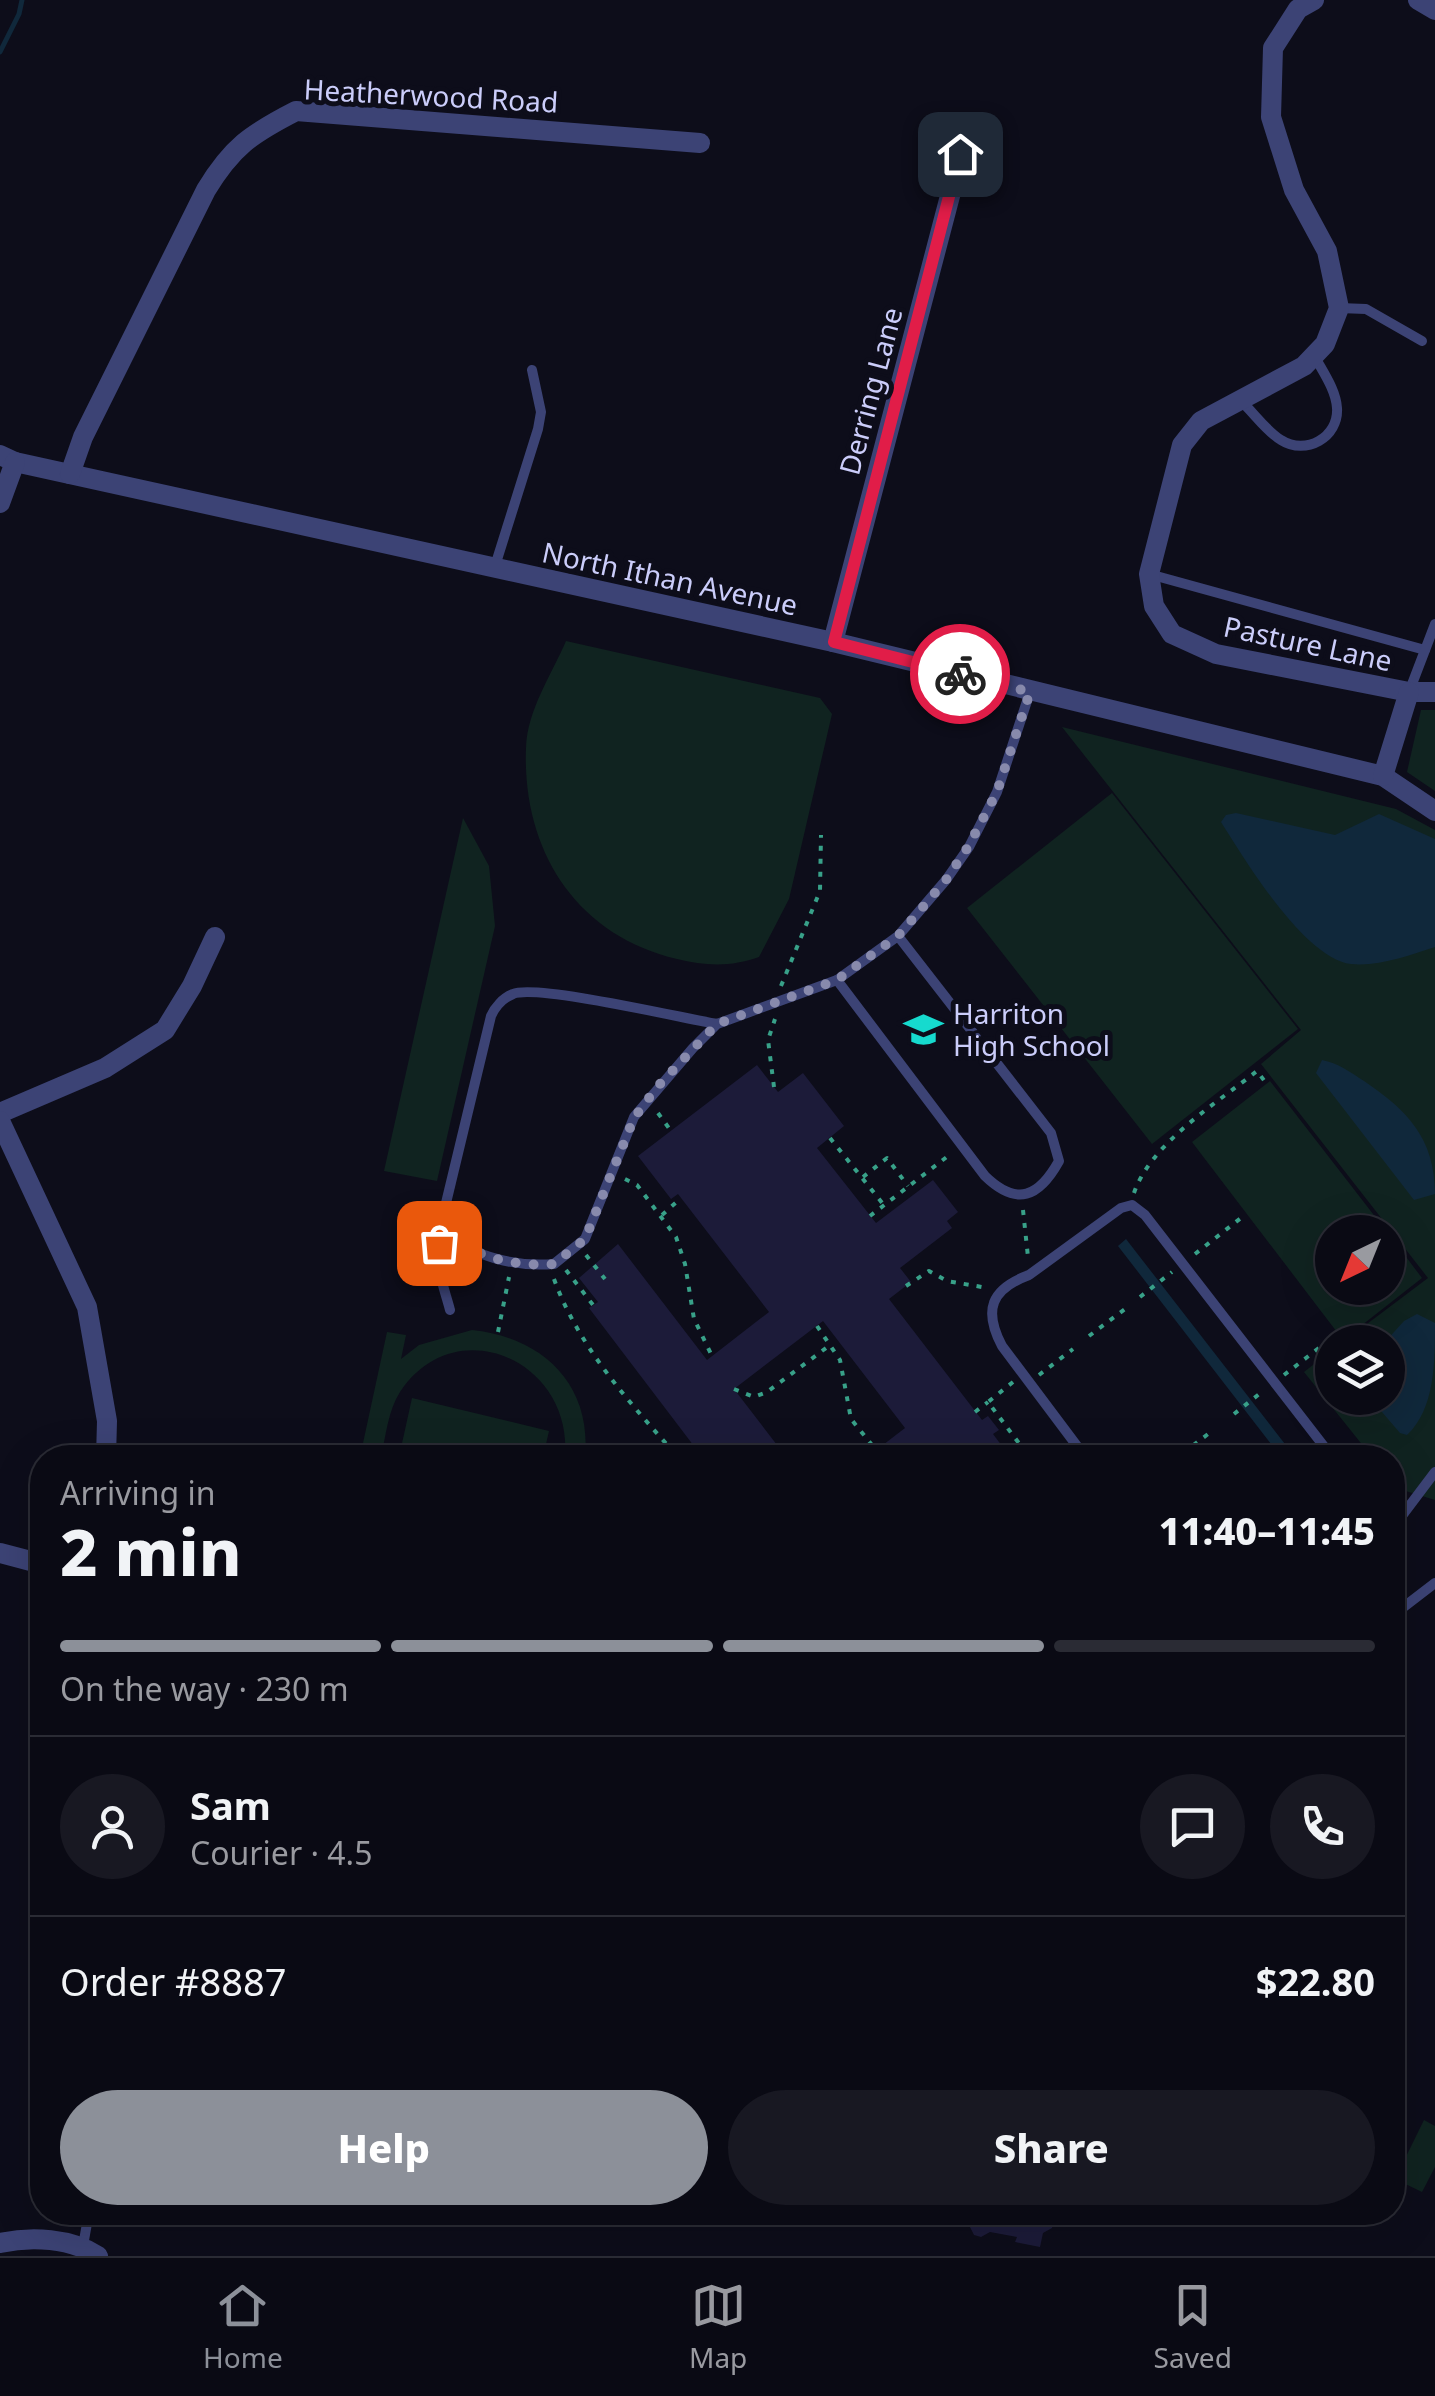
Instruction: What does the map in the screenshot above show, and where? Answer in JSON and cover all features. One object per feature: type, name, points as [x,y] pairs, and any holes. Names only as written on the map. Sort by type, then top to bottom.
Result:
[{"type":"street","points":[[1149,574],[1182,445],[1200,421],[1304,366],[1325,344],[1339,308],[1327,251],[1294,190],[1271,117],[1273,48],[1298,9],[1314,0]]},
{"type":"street","points":[[1418,0],[1435,10]]},
{"type":"street","name":"Heatherwood Road","points":[[70,474],[83,437],[206,190],[226,157],[258,130],[296,111],[700,143]]},
{"type":"street","name":"Derring Lane","points":[[834,642],[960,154]]},
{"type":"street","points":[[0,503],[7,458]]},
{"type":"street","name":"North Ithan Avenue","points":[[7,458],[834,642],[1383,776],[1435,810]]},
{"type":"street","name":"Pasture Lane","points":[[1149,574],[1154,606],[1172,634],[1216,654],[1409,692],[1435,692]]},
{"type":"street","points":[[1383,776],[1409,692]]},
{"type":"street","points":[[0,1112],[105,1068],[166,1030],[216,938]]},
{"type":"street","points":[[0,1122],[87,1307],[107,1421],[106,1445]]},
{"type":"street","points":[[0,1553],[30,1561]]},
{"type":"street","points":[[0,2243],[38,2239],[91,2251]]},
{"type":"lane","points":[[1339,308],[1366,309],[1422,341]]},
{"type":"lane","points":[[1240,400],[1281,440],[1292,445],[1316,443],[1334,426],[1337,403],[1314,356]]},
{"type":"lane","points":[[494,568],[538,429],[541,412],[532,370]]},
{"type":"lane","points":[[1149,574],[1425,650]]},
{"type":"lane","points":[[1409,692],[1435,624]]},
{"type":"lane","points":[[447,1232],[470,1250],[514,1262],[554,1264],[576,1249],[590,1229],[618,1149],[634,1118],[658,1086],[717,1024],[837,980],[898,936],[968,847],[997,792],[1030,692]]},
{"type":"lane","points":[[837,980],[985,1176],[1002,1192],[1026,1195],[1047,1183],[1059,1161],[1052,1134],[898,936]]},
{"type":"lane","points":[[450,1310],[436,1255],[447,1232],[446,1203],[490,1016],[503,1001],[512,994],[542,991],[717,1024]]},
{"type":"lane","points":[[1076,1445],[1002,1346],[993,1330],[990,1312],[999,1293],[1012,1282],[1030,1275],[1122,1208],[1132,1205],[1146,1215],[1323,1445]]},
{"type":"lane","points":[[1405,1512],[1435,1472]]},
{"type":"lane","points":[[1405,1606],[1435,1584]]},
{"type":"lane","points":[[90,2225],[91,2251]]},
{"type":"path","points":[[782,986],[820,891],[821,835]]},
{"type":"path","points":[[774,1087],[768,1040],[775,1019]]},
{"type":"path","points":[[1134,1193],[1140,1176],[1177,1136],[1257,1071],[1266,1083]]},
{"type":"path","points":[[655,1109],[671,1131]]},
{"type":"path","points":[[830,1138],[883,1204]]},
{"type":"path","points":[[870,1216],[948,1156]]},
{"type":"path","points":[[862,1178],[886,1158],[908,1186]]},
{"type":"path","points":[[620,1177],[637,1185],[676,1237],[686,1264],[694,1320],[712,1356]]},
{"type":"path","points":[[662,1214],[682,1198]]},
{"type":"path","points":[[1024,1210],[1028,1258]]},
{"type":"path","points":[[1191,1257],[1246,1214]]},
{"type":"path","points":[[586,1255],[605,1280]]},
{"type":"path","points":[[566,1270],[593,1305]]},
{"type":"path","points":[[906,1286],[930,1271],[947,1282],[982,1287]]},
{"type":"path","points":[[1140,1296],[1174,1271]]},
{"type":"path","points":[[498,1332],[510,1273]]},
{"type":"path","points":[[553,1276],[566,1313],[600,1364],[668,1445]]},
{"type":"path","points":[[1089,1336],[1124,1309]]},
{"type":"path","points":[[817,1326],[840,1360],[851,1420],[872,1445]]},
{"type":"path","points":[[734,1389],[754,1398],[768,1392],[830,1345]]},
{"type":"path","points":[[1039,1376],[1074,1349]]},
{"type":"path","points":[[1284,1375],[1315,1351]]},
{"type":"path","points":[[975,1412],[1013,1382]]},
{"type":"path","points":[[1234,1414],[1263,1391]]},
{"type":"path","points":[[988,1402],[1020,1445]]},
{"type":"path","points":[[1194,1445],[1212,1431]]},
{"type":"green space","points":[[566,641],[820,698],[832,714],[789,899],[759,957],[739,963],[708,964],[641,947],[610,930],[583,908],[562,882],[545,853],[534,820],[527,785],[526,748],[535,706]]},
{"type":"green space","points":[[1421,710],[1435,710],[1435,791],[1407,772]]},
{"type":"green space","points":[[1062,727],[1396,809],[1435,830],[1435,1500],[1405,1491],[1405,1445],[1362,1445],[1338,1415],[1405,1415],[1405,1325],[1366,1325],[1392,1305],[1405,1305],[1405,1295],[1428,1278],[1405,1249],[1405,1215],[1379,1215],[1261,1064],[1301,1030]]},
{"type":"green space","points":[[1112,793],[1298,1029],[1152,1144],[967,908]]},
{"type":"green space","points":[[463,818],[489,866],[495,926],[437,1181],[384,1171]]},
{"type":"green space","points":[[1270,1081],[1374,1215],[1315,1215],[1315,1303],[1192,1142]]},
{"type":"green space","points":[[1405,1256],[1422,1278],[1405,1291]]},
{"type":"green space","points":[[1316,1305],[1388,1305],[1362,1325],[1332,1325]]},
{"type":"green space","points":[[472,1330],[497,1334],[540,1354],[571,1387],[580,1407],[585,1445],[564,1445],[562,1423],[550,1394],[531,1372],[506,1357],[478,1351],[450,1354],[423,1367],[396,1399],[383,1445],[363,1445],[387,1332],[406,1335],[401,1359],[419,1345]]},
{"type":"green space","points":[[1315,1363],[1315,1386],[1304,1372]]},
{"type":"green space","points":[[412,1398],[549,1431],[546,1445],[402,1445]]},
{"type":"green space","points":[[1424,2120],[1435,2126],[1435,2167],[1422,2192],[1405,2184],[1405,2159]]},
{"type":"water","points":[[1236,813],[1335,835],[1379,814],[1435,839],[1435,947],[1372,964],[1351,964],[1333,958],[1314,945],[1277,905],[1245,859],[1221,822],[1226,815]]},
{"type":"water","points":[[1322,1060],[1364,1081],[1416,1127],[1430,1157],[1435,1194],[1414,1200],[1316,1073]]},
{"type":"water","points":[[1126,1239],[1286,1445],[1272,1445],[1118,1246]]},
{"type":"water","points":[[1417,1314],[1435,1323],[1434,1369],[1428,1398],[1407,1435],[1400,1433],[1385,1415],[1405,1415],[1405,1325],[1400,1325]]},
{"type":"building","points":[[757,1065],[778,1092],[803,1073],[844,1126],[817,1148],[876,1223],[933,1180],[958,1212],[947,1221],[952,1228],[900,1268],[911,1282],[889,1299],[982,1420],[988,1416],[999,1430],[993,1434],[1001,1445],[883,1445],[905,1428],[823,1321],[734,1389],[777,1445],[693,1445],[589,1308],[598,1302],[579,1278],[618,1244],[707,1360],[769,1312],[678,1194],[671,1199],[638,1156]]},
{"type":"building","points":[[962,2225],[1053,2225],[1043,2233],[1040,2247],[990,2232],[981,2237],[974,2235],[970,2227]]},
{"type":"waterway","points":[[0,52],[22,0]]},
{"type":"way so far","points":[[439,1243],[447,1232],[470,1250],[514,1262],[554,1264],[585,1239],[618,1149],[634,1118],[658,1086],[717,1024],[837,980],[898,936],[946,880],[968,847],[997,792],[1030,692],[960,674]]},
{"type":"place","name":"Harriton High School","points":[[923,1029]]},
{"type":"route","points":[[960,154],[834,642],[960,674]]}]
